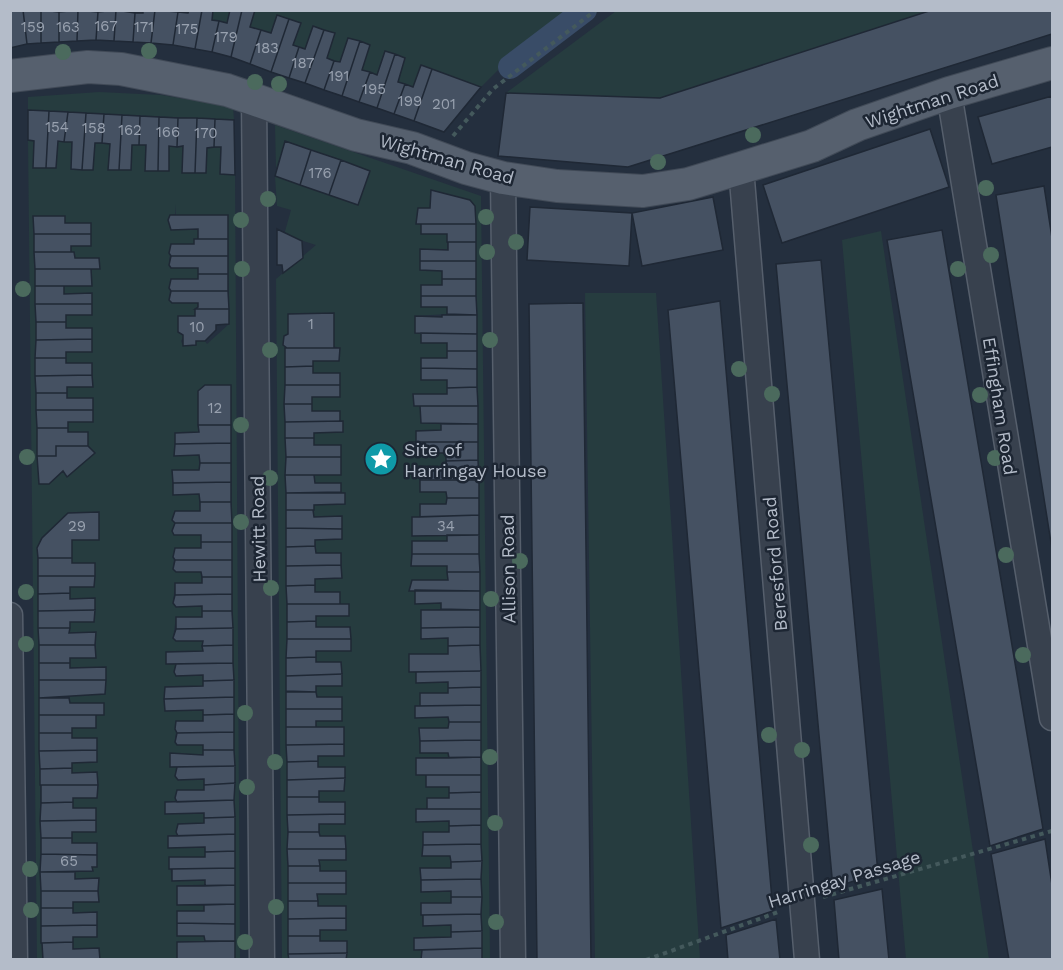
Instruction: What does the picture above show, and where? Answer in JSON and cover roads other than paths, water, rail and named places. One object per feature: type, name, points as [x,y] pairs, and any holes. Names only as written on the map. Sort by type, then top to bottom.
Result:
[{"type":"main road","name":"Wightman Road","points":[[10,76],[88,67],[121,69],[227,90],[356,135],[412,148],[466,168],[503,178],[557,186],[642,191],[688,184],[812,146],[856,125],[948,93],[1053,63]]},
{"type":"street","name":"Effingham Road","points":[[948,93],[1053,718]]},
{"type":"street","name":"Hewitt Road","points":[[254,99],[262,960]]},
{"type":"street","name":"Beresford Road","points":[[741,168],[807,960]]},
{"type":"street","name":"Allison Road","points":[[503,178],[513,960]]},
{"type":"street","points":[[10,615],[15,960]]},
{"type":"water","points":[[568,11],[595,11],[512,68],[506,60]]},
{"type":"waterway","points":[[510,67],[585,10]]},
{"type":"place","name":"Site of Harringay House","points":[[381,459]]}]
